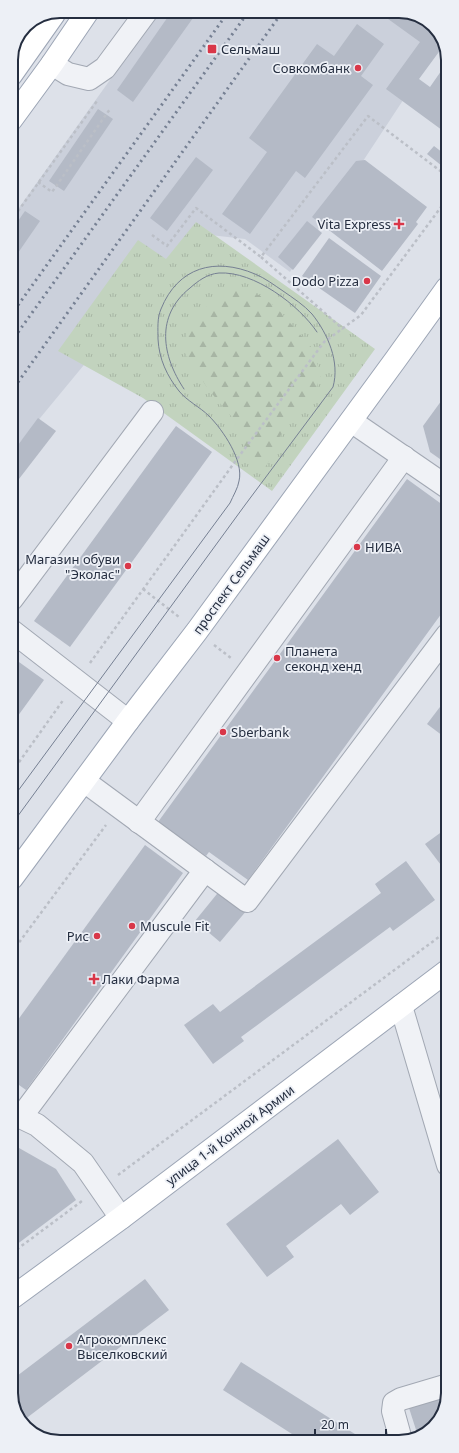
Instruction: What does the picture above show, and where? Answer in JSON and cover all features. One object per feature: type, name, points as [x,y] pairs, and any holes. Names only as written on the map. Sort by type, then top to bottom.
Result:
[{"type":"main road","points":[[18,110],[83,18]]},
{"type":"main road","points":[[18,65],[50,19]]},
{"type":"main road","name":"проспект Сельмаш","points":[[18,870],[128,721],[197,631],[441,296]]},
{"type":"main road","name":"улица 1-й Конной Армии","points":[[18,1293],[121,1218],[441,976]]},
{"type":"street","points":[[52,64],[68,74],[89,79],[105,68],[142,18]]},
{"type":"street","points":[[18,592],[152,412]]},
{"type":"street","points":[[351,421],[441,483]]},
{"type":"street","points":[[139,822],[404,457]]},
{"type":"street","points":[[18,636],[128,721]]},
{"type":"street","points":[[84,781],[247,901],[441,643]]},
{"type":"street","points":[[18,1114],[205,870]]},
{"type":"street","points":[[401,1006],[441,1141]]},
{"type":"street","points":[[18,1116],[37,1125],[83,1163],[121,1218]]},
{"type":"street","points":[[400,1435],[394,1411],[394,1403],[401,1399],[441,1387]]},
{"type":"path","points":[[18,211],[98,100]]},
{"type":"path","points":[[38,182],[52,192],[110,109]]},
{"type":"path","points":[[261,257],[368,116],[441,172]]},
{"type":"path","points":[[18,764],[237,459],[324,342],[361,315],[441,206]]},
{"type":"path","points":[[152,235],[167,246],[196,208],[261,257],[343,329]]},
{"type":"path","points":[[18,1249],[441,935]]},
{"type":"shaded area","points":[[154,18],[401,18],[412,20],[431,32],[439,46],[290,272],[245,239],[193,233],[18,445],[18,209]]},
{"type":"green space","points":[[196,222],[375,349],[272,491],[143,398],[58,351],[138,240],[166,259]]},
{"type":"green space","points":[[237,290],[259,295],[277,308],[312,348],[321,376],[311,399],[293,417],[280,436],[265,469],[255,469],[246,457],[242,429],[208,389],[185,353],[187,327],[213,300]]},
{"type":"building","points":[[167,18],[193,18],[133,102],[117,90]]},
{"type":"building","points":[[387,18],[412,20],[431,32],[437,42],[440,50],[419,79],[430,87],[441,71],[441,129],[386,89],[420,42]]},
{"type":"building","name":"Сельмаш","points":[[357,24],[384,44],[361,76],[373,85],[305,178],[296,171],[250,234],[222,214],[267,152],[249,138],[317,44],[334,56]]},
{"type":"building","points":[[98,109],[113,119],[64,191],[49,181]]},
{"type":"building","points":[[434,146],[441,151],[441,165],[427,154]]},
{"type":"building","points":[[196,157],[213,170],[167,231],[150,218]]},
{"type":"building","points":[[365,160],[427,207],[416,222],[418,224],[382,271],[312,217],[356,161]]},
{"type":"building","points":[[25,211],[40,221],[18,253],[18,221]]},
{"type":"building","points":[[307,221],[322,233],[293,270],[278,257]]},
{"type":"building","points":[[329,238],[381,276],[355,313],[302,276]]},
{"type":"building","points":[[441,401],[441,460],[430,452],[423,426]]},
{"type":"building","points":[[38,418],[56,431],[18,480],[18,445]]},
{"type":"building","points":[[176,426],[212,452],[70,647],[34,621]]},
{"type":"building","points":[[407,479],[441,504],[441,614],[248,880],[209,852],[206,856],[158,822]]},
{"type":"building","points":[[18,661],[44,680],[18,716]]},
{"type":"building","points":[[441,706],[441,734],[427,724]]},
{"type":"building","points":[[441,832],[441,865],[425,844]]},
{"type":"building","points":[[145,845],[183,873],[26,1090],[18,1084],[18,1020]]},
{"type":"building","points":[[406,861],[435,900],[393,931],[390,927],[241,1037],[244,1041],[213,1064],[184,1025],[213,1004],[220,1012],[381,893],[375,884]]},
{"type":"building","points":[[221,889],[247,910],[220,942],[195,921]]},
{"type":"building","points":[[338,1139],[379,1192],[350,1215],[341,1204],[286,1246],[294,1257],[267,1277],[226,1224]]},
{"type":"building","points":[[18,1147],[56,1169],[76,1200],[18,1244]]},
{"type":"building","points":[[145,1279],[169,1310],[27,1418],[19,1404],[18,1375]]},
{"type":"building","points":[[241,1362],[357,1435],[294,1435],[223,1390]]},
{"type":"building","points":[[440,1398],[437,1411],[429,1423],[416,1431],[409,1408]]},
{"type":"tram line","points":[[18,791],[230,503],[237,489],[240,473],[235,455],[226,437],[209,416],[179,391],[164,367],[158,339],[158,320],[161,309],[168,295],[177,283],[199,269],[226,266],[259,276],[302,305],[318,322],[328,339],[334,358],[335,378],[333,387],[18,816]]},
{"type":"tram line","points":[[184,389],[171,363],[167,350],[167,324],[171,311],[179,299],[193,285],[207,276],[219,273],[233,274],[261,284],[287,301],[299,311],[317,332]]},
{"type":"railway","points":[[18,305],[224,18]]},
{"type":"railway","points":[[18,332],[244,18]]},
{"type":"railway","points":[[18,382],[278,18]]},
{"type":"place","name":"Сельмаш","points":[[212,49]]},
{"type":"place","name":"Совкомбанк","points":[[358,68]]},
{"type":"place","name":"Vita Express","points":[[399,224]]},
{"type":"place","name":"Dodo Pizza","points":[[367,281]]},
{"type":"place","name":"НИВА","points":[[357,547]]},
{"type":"place","name":"Магазин обуви \"Эколас\"","points":[[128,566]]},
{"type":"place","name":"Планета секонд хенд","points":[[277,658]]},
{"type":"place","name":"Sberbank","points":[[223,732]]},
{"type":"place","name":"Muscule Fit","points":[[132,926]]},
{"type":"place","name":"Рис","points":[[97,936]]},
{"type":"place","name":"Лаки Фарма","points":[[94,979]]},
{"type":"place","name":"Агрокомплекс Выселковский","points":[[69,1346]]}]
